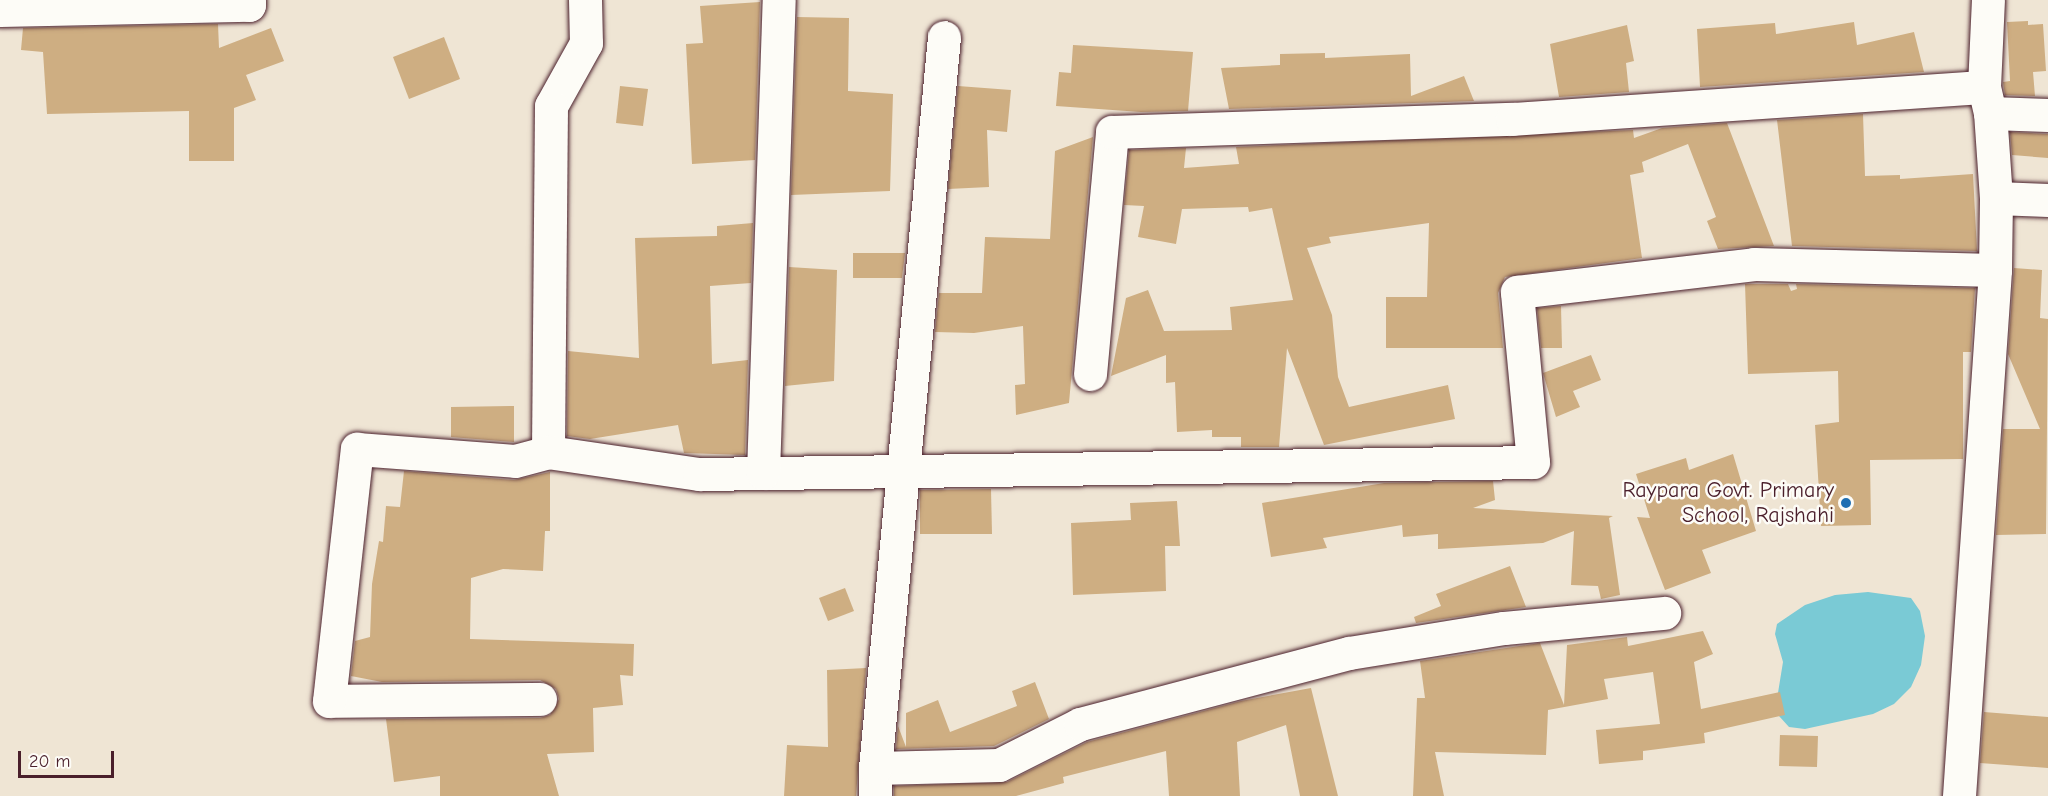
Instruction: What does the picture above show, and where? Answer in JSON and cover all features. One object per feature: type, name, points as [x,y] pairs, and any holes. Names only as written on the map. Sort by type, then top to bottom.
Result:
[{"type":"street","points":[[0,10],[249,5],[249,0]]},
{"type":"street","points":[[548,452],[551,106],[586,43],[585,0]]},
{"type":"street","points":[[763,473],[779,0]]},
{"type":"street","points":[[1959,796],[1995,270],[1996,198],[1987,100],[1989,0]]},
{"type":"street","points":[[944,37],[875,782],[999,765],[1080,724],[1349,653],[1504,627],[1664,613]]},
{"type":"street","points":[[1090,374],[1112,132],[1987,100],[2048,115]]},
{"type":"street","points":[[1996,198],[2048,200]]},
{"type":"street","points":[[540,699],[328,701],[357,449],[515,462],[548,452],[699,474],[1533,462],[1517,292],[1754,264],[1995,270]]},
{"type":"water","points":[[1868,592],[1911,598],[1920,611],[1925,636],[1921,665],[1911,687],[1894,704],[1873,714],[1805,729],[1789,727],[1779,716],[1777,699],[1783,662],[1775,634],[1777,624],[1805,605],[1835,595]]},
{"type":"building","points":[[760,2],[755,160],[692,164],[686,44],[703,43],[700,6]]},
{"type":"building","points":[[797,17],[849,18],[848,91],[893,94],[890,191],[791,195]]},
{"type":"building","points":[[2028,21],[2028,25],[2043,24],[2046,71],[2033,72],[2035,96],[2005,95],[2003,82],[2010,81],[2007,22]]},
{"type":"building","points":[[1854,22],[1857,45],[1914,32],[1924,72],[1700,87],[1697,29],[1775,23],[1776,34]]},
{"type":"building","points":[[218,24],[219,48],[271,28],[284,61],[246,75],[256,100],[234,108],[234,161],[189,161],[189,111],[47,114],[43,52],[21,50],[23,28]]},
{"type":"building","points":[[1627,25],[1634,61],[1626,63],[1629,92],[1559,97],[1550,44]]},
{"type":"building","points":[[444,37],[460,79],[409,99],[393,57]]},
{"type":"building","points":[[1073,45],[1193,52],[1188,111],[1141,112],[1056,106],[1059,72],[1071,73]]},
{"type":"building","points":[[1325,53],[1325,58],[1410,54],[1411,96],[1464,76],[1474,101],[1229,109],[1221,68],[1280,65],[1280,54]]},
{"type":"building","points":[[620,86],[648,89],[643,126],[616,123]]},
{"type":"building","points":[[958,86],[1011,90],[1007,132],[987,130],[989,187],[948,189]]},
{"type":"building","points":[[1863,114],[1865,176],[1900,175],[1900,179],[1973,174],[1977,251],[1792,246],[1777,120]]},
{"type":"building","points":[[1727,123],[1774,246],[1718,249],[1707,221],[1716,217],[1688,144],[1642,162],[1644,172],[1630,175],[1642,258],[1505,277],[1498,293],[1503,348],[1386,348],[1386,297],[1427,297],[1429,223],[1329,237],[1331,243],[1307,248],[1332,315],[1338,377],[1349,407],[1448,385],[1455,419],[1324,445],[1287,348],[1279,447],[1241,447],[1241,437],[1212,437],[1212,430],[1177,432],[1175,382],[1166,383],[1166,355],[1111,376],[1126,298],[1148,290],[1164,331],[1232,330],[1230,307],[1293,300],[1272,208],[1249,212],[1248,207],[1182,209],[1176,244],[1138,237],[1144,206],[1124,205],[1129,150],[1186,148],[1184,168],[1239,164],[1236,147],[1633,130],[1634,138],[1662,128]]},
{"type":"building","points":[[2010,132],[2048,134],[2048,158],[2012,155]]},
{"type":"building","points":[[1093,137],[1069,403],[1016,415],[1015,385],[1025,384],[1023,326],[974,333],[935,332],[939,293],[982,293],[985,237],[1050,239],[1055,151]]},
{"type":"building","points":[[753,223],[751,283],[710,286],[712,364],[748,360],[745,455],[684,453],[678,425],[590,439],[567,436],[568,351],[639,358],[635,238],[717,236],[717,226]]},
{"type":"building","points":[[853,253],[905,253],[902,278],[853,278]]},
{"type":"building","points":[[789,267],[837,270],[834,381],[785,386]]},
{"type":"building","points":[[2014,268],[2042,270],[2040,318],[2048,319],[2046,534],[1996,535],[2003,429],[2040,429],[2008,354]]},
{"type":"building","points":[[1745,284],[1788,284],[1791,291],[1797,289],[1796,284],[1975,288],[1971,352],[1963,352],[1963,459],[1870,460],[1871,525],[1821,526],[1815,425],[1839,422],[1838,371],[1748,374]]},
{"type":"building","points":[[1561,306],[1562,348],[1541,348],[1537,308]]},
{"type":"building","points":[[1591,355],[1601,380],[1573,391],[1580,407],[1556,417],[1543,373]]},
{"type":"building","points":[[514,406],[514,442],[451,437],[451,407]]},
{"type":"building","points":[[1733,454],[1756,531],[1702,550],[1711,573],[1665,590],[1637,517],[1650,518],[1636,474],[1686,458],[1689,470]]},
{"type":"building","points":[[404,471],[514,480],[550,472],[550,531],[545,531],[543,571],[503,569],[471,578],[470,639],[634,644],[633,676],[620,675],[623,705],[593,708],[594,752],[547,754],[559,796],[440,796],[440,776],[394,782],[386,719],[540,718],[550,715],[559,699],[556,689],[540,680],[382,682],[351,676],[355,641],[370,637],[372,584],[379,541],[383,542],[386,506],[400,507]]},
{"type":"building","points":[[1493,481],[1495,500],[1473,508],[1613,516],[1609,518],[1620,595],[1601,599],[1598,586],[1571,585],[1574,531],[1543,543],[1438,549],[1438,534],[1403,537],[1402,525],[1323,538],[1327,548],[1271,557],[1262,503],[1384,483]]},
{"type":"building","points":[[991,489],[992,534],[920,534],[920,490]]},
{"type":"building","points":[[1177,501],[1180,546],[1165,546],[1166,591],[1073,595],[1071,523],[1131,520],[1130,503]]},
{"type":"building","points":[[1510,566],[1526,607],[1416,623],[1414,617],[1441,606],[1436,594]]},
{"type":"building","points":[[845,588],[854,611],[828,621],[819,598]]},
{"type":"building","points":[[1703,631],[1713,654],[1694,662],[1701,709],[1780,692],[1785,715],[1704,733],[1705,743],[1643,751],[1643,760],[1599,764],[1596,730],[1660,724],[1653,672],[1604,679],[1608,699],[1548,710],[1546,755],[1435,752],[1444,796],[1413,796],[1417,698],[1425,698],[1420,661],[1540,643],[1564,705],[1567,645],[1627,637],[1628,646]]},
{"type":"building","points":[[866,668],[856,796],[784,796],[787,745],[828,747],[827,670]]},
{"type":"building","points":[[1035,682],[1049,719],[994,746],[896,749],[898,726],[906,747],[906,713],[938,700],[950,732],[1017,706],[1012,691]]},
{"type":"building","points":[[1311,688],[1338,796],[1300,796],[1286,725],[1237,742],[1240,796],[1169,796],[1166,751],[1063,777],[1064,783],[1016,796],[894,796],[894,786],[1007,782],[1087,742],[1241,701]]},
{"type":"building","points":[[1984,712],[2048,717],[2048,768],[1980,763]]},
{"type":"building","points":[[1780,735],[1818,736],[1817,767],[1779,766]]},
{"type":"place","name":"Raypara Govt. Primary School, Rajshahi","points":[[1846,503]]}]
